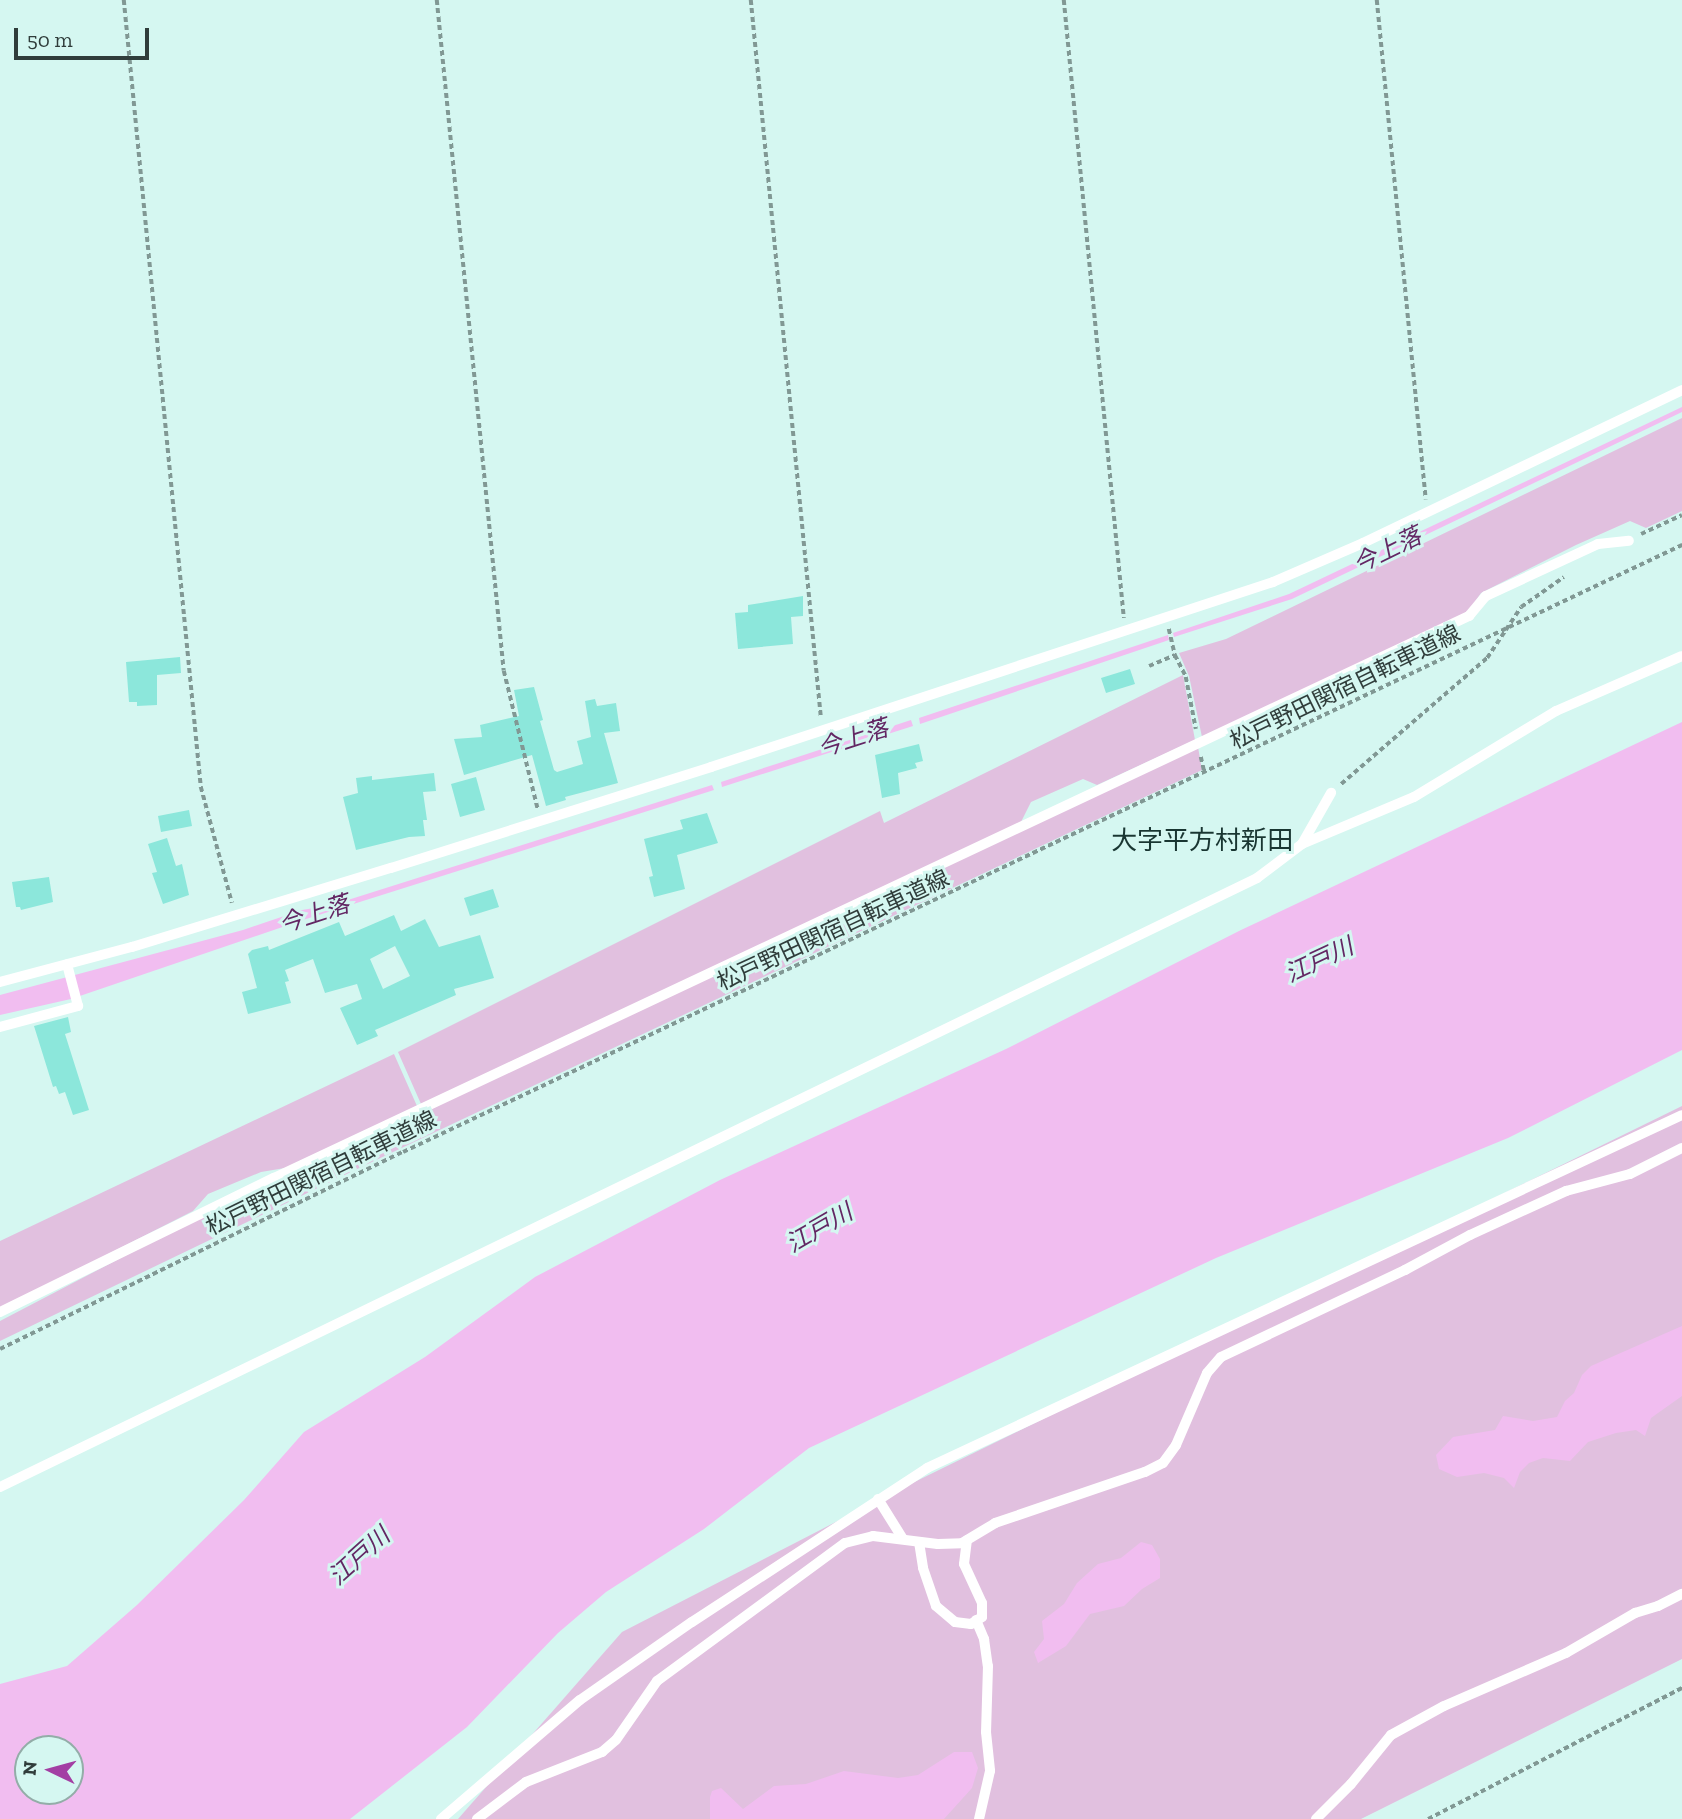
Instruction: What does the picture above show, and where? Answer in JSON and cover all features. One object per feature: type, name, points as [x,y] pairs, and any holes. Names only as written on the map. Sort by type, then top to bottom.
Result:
[{"type":"lane","points":[[0,982],[67,967],[541,821],[1303,570],[1682,390]]},
{"type":"lane","points":[[0,1312],[204,1211],[1469,615],[1486,596],[1598,544],[1629,541]]},
{"type":"lane","points":[[0,1487],[1257,878],[1303,844],[1414,797],[1556,711],[1682,656]]},
{"type":"lane","points":[[1303,844],[1331,793]]},
{"type":"lane","points":[[0,1027],[78,1006],[67,967]]},
{"type":"lane","points":[[441,1819],[580,1700],[878,1499],[957,1452],[1682,1115]]},
{"type":"lane","points":[[477,1819],[526,1782],[603,1752],[616,1740],[657,1681],[845,1543],[873,1536],[919,1542],[962,1543],[995,1523],[1145,1472],[1163,1462],[1176,1445],[1207,1373],[1221,1357],[1566,1191],[1630,1174],[1682,1148]]},
{"type":"lane","points":[[878,1499],[903,1539]]},
{"type":"lane","points":[[919,1542],[923,1568],[936,1606],[955,1622],[971,1624],[982,1617],[982,1603],[964,1564],[967,1539]]},
{"type":"lane","points":[[1316,1819],[1351,1784],[1391,1735],[1444,1706],[1566,1653],[1635,1613],[1658,1606],[1682,1594]]},
{"type":"lane","points":[[976,1620],[986,1653],[989,1704],[986,1732],[990,1771],[979,1819]]},
{"type":"path","points":[[124,0],[201,788],[235,915]]},
{"type":"path","points":[[437,0],[504,671],[541,821]]},
{"type":"path","points":[[751,0],[822,729]]},
{"type":"path","points":[[1064,0],[1125,630]]},
{"type":"path","points":[[1377,0],[1427,512]]},
{"type":"path","points":[[1629,541],[1682,515]]},
{"type":"path","name":"松戸野田関宿自転車道線","points":[[0,1349],[428,1140],[1205,774],[1682,545]]},
{"type":"path","points":[[1331,793],[1487,658],[1521,607],[1572,572]]},
{"type":"path","points":[[1168,625],[1175,655],[1186,677],[1205,774]]},
{"type":"path","points":[[1149,666],[1175,655]]},
{"type":"path","points":[[1428,1819],[1682,1688]]},
{"type":"shaded area","points":[[1682,418],[1682,511],[1646,528],[1630,521],[1576,545],[1481,593],[1468,612],[1202,737],[1189,676],[1179,653],[1226,639]]},
{"type":"shaded area","points":[[1183,675],[1195,740],[1097,785],[1083,779],[1031,802],[1021,822],[421,1104],[398,1052],[880,811],[884,823]]},
{"type":"shaded area","points":[[1198,747],[1202,770],[355,1170],[0,1341],[0,1321],[182,1226]]},
{"type":"shaded area","points":[[394,1054],[417,1106],[285,1168],[261,1172],[208,1194],[193,1211],[0,1309],[0,1241]]},
{"type":"shaded area","points":[[1682,1106],[1682,1659],[1361,1819],[458,1819],[622,1632],[894,1492]]},
{"type":"water","name":"今上落","points":[[1682,407],[1682,412],[1292,599],[1174,637],[1173,633],[1289,594]]},
{"type":"water","points":[[1168,635],[1169,640],[920,724],[919,718]]},
{"type":"water","points":[[911,720],[913,726],[722,787],[721,782]]},
{"type":"water","name":"江戸川","points":[[1682,722],[1682,1050],[1508,1138],[1216,1258],[809,1448],[704,1529],[606,1592],[558,1633],[467,1727],[350,1819],[0,1819],[0,1684],[67,1666],[137,1605],[244,1500],[304,1432],[425,1357],[535,1277],[720,1180],[1006,1049],[1241,930]]},
{"type":"water","name":"今上落","points":[[712,785],[714,790],[306,919],[71,999],[0,1015],[0,995],[243,930],[302,910],[332,905]]},
{"type":"water","points":[[1682,1326],[1682,1396],[1651,1418],[1645,1436],[1636,1430],[1616,1433],[1588,1442],[1570,1461],[1543,1458],[1529,1463],[1520,1472],[1514,1488],[1504,1478],[1484,1473],[1457,1477],[1439,1469],[1436,1455],[1453,1437],[1495,1430],[1503,1416],[1533,1421],[1557,1417],[1565,1401],[1574,1393],[1582,1375],[1591,1366]]},
{"type":"water","points":[[1141,1542],[1152,1545],[1160,1559],[1160,1578],[1142,1589],[1124,1606],[1090,1614],[1066,1646],[1038,1663],[1034,1652],[1044,1639],[1042,1621],[1064,1604],[1077,1583],[1098,1564],[1121,1558]]},
{"type":"water","points":[[954,1752],[972,1752],[978,1768],[972,1788],[944,1819],[710,1819],[712,1791],[721,1788],[743,1809],[774,1786],[806,1784],[844,1771],[898,1778],[918,1775]]},
{"type":"building","points":[[803,596],[803,616],[791,617],[793,644],[738,649],[735,613],[748,612],[748,605]]},
{"type":"building","points":[[180,657],[181,673],[157,675],[157,705],[137,706],[137,702],[129,702],[126,662]]},
{"type":"building","points":[[1130,669],[1135,684],[1106,693],[1101,678]]},
{"type":"building","points":[[534,687],[543,720],[540,721],[554,770],[557,772],[583,764],[577,741],[591,737],[585,701],[595,699],[597,706],[616,703],[620,731],[604,733],[618,783],[565,797],[566,800],[546,806],[532,755],[464,775],[454,739],[482,737],[480,725],[519,716],[514,690]]},
{"type":"building","points":[[919,744],[923,761],[915,763],[917,768],[898,773],[900,794],[882,798],[875,755]]},
{"type":"building","points":[[434,773],[436,791],[423,792],[427,820],[423,820],[425,836],[409,837],[356,850],[343,797],[358,793],[356,778],[372,776],[372,780]]},
{"type":"building","points":[[476,777],[485,810],[460,817],[451,784]]},
{"type":"building","points":[[189,810],[192,826],[161,832],[158,816]]},
{"type":"building","points":[[707,813],[718,843],[677,855],[685,889],[654,897],[649,877],[653,876],[644,839],[683,829],[680,820]]},
{"type":"building","points":[[167,838],[176,866],[182,864],[189,895],[163,904],[152,873],[157,872],[148,844]]},
{"type":"building","points":[[49,877],[53,902],[21,910],[16,907],[12,882]]},
{"type":"building","points":[[493,889],[499,907],[470,916],[464,898]]},
{"type":"building","points":[[394,915],[401,931],[425,919],[439,947],[480,935],[494,978],[454,989],[456,995],[375,1030],[378,1036],[357,1045],[340,1008],[362,999],[357,984],[325,993],[313,959],[285,970],[289,981],[285,982],[291,1003],[248,1014],[242,992],[257,988],[248,954],[252,950],[268,946],[269,950],[339,922],[345,936]],"holes":[[[395,946],[410,976],[383,989],[370,959]]]},
{"type":"building","points":[[68,1017],[71,1032],[65,1034],[89,1110],[73,1115],[65,1092],[59,1094],[56,1086],[53,1087],[34,1026]]},
{"type":"district","name":"大字平方村新田","points":[[1202,841]]}]
